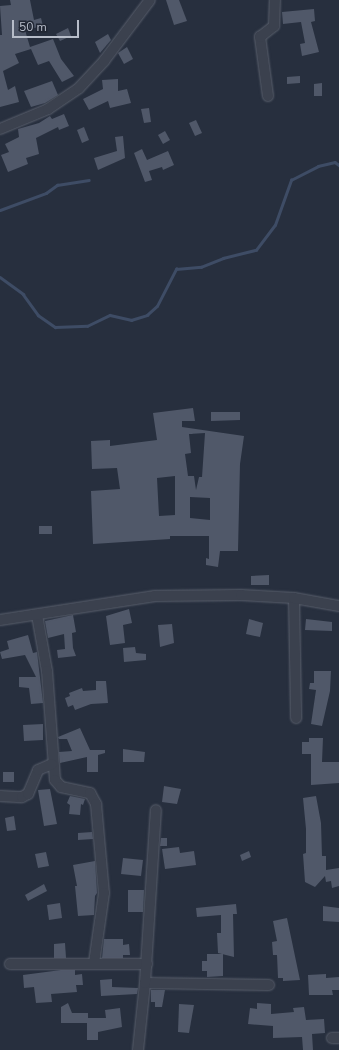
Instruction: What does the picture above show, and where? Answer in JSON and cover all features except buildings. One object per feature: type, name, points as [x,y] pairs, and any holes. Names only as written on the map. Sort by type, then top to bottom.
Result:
[{"type":"street","points":[[0,129],[48,109],[79,88],[104,61],[150,0]]},
{"type":"street","points":[[268,96],[260,37],[274,26],[275,0]]},
{"type":"street","points":[[0,620],[155,596],[241,595],[294,598],[339,606]]},
{"type":"street","points":[[294,598],[296,718]]},
{"type":"street","points":[[37,615],[47,670],[52,764],[58,784],[90,793],[96,804],[104,893],[94,963]]},
{"type":"street","points":[[0,796],[22,798],[28,794],[38,770],[52,764]]},
{"type":"street","points":[[138,1050],[147,964],[156,810]]},
{"type":"street","points":[[10,964],[147,964]]},
{"type":"street","points":[[145,982],[269,985]]},
{"type":"waterway","points":[[0,277],[23,294],[38,315],[55,327],[87,326],[110,315],[131,320],[147,315],[157,306],[176,269],[201,267],[223,258],[256,250],[275,225],[291,180],[318,166],[335,162],[339,165]]},
{"type":"waterway","points":[[0,210],[46,193],[57,185],[89,180]]}]
